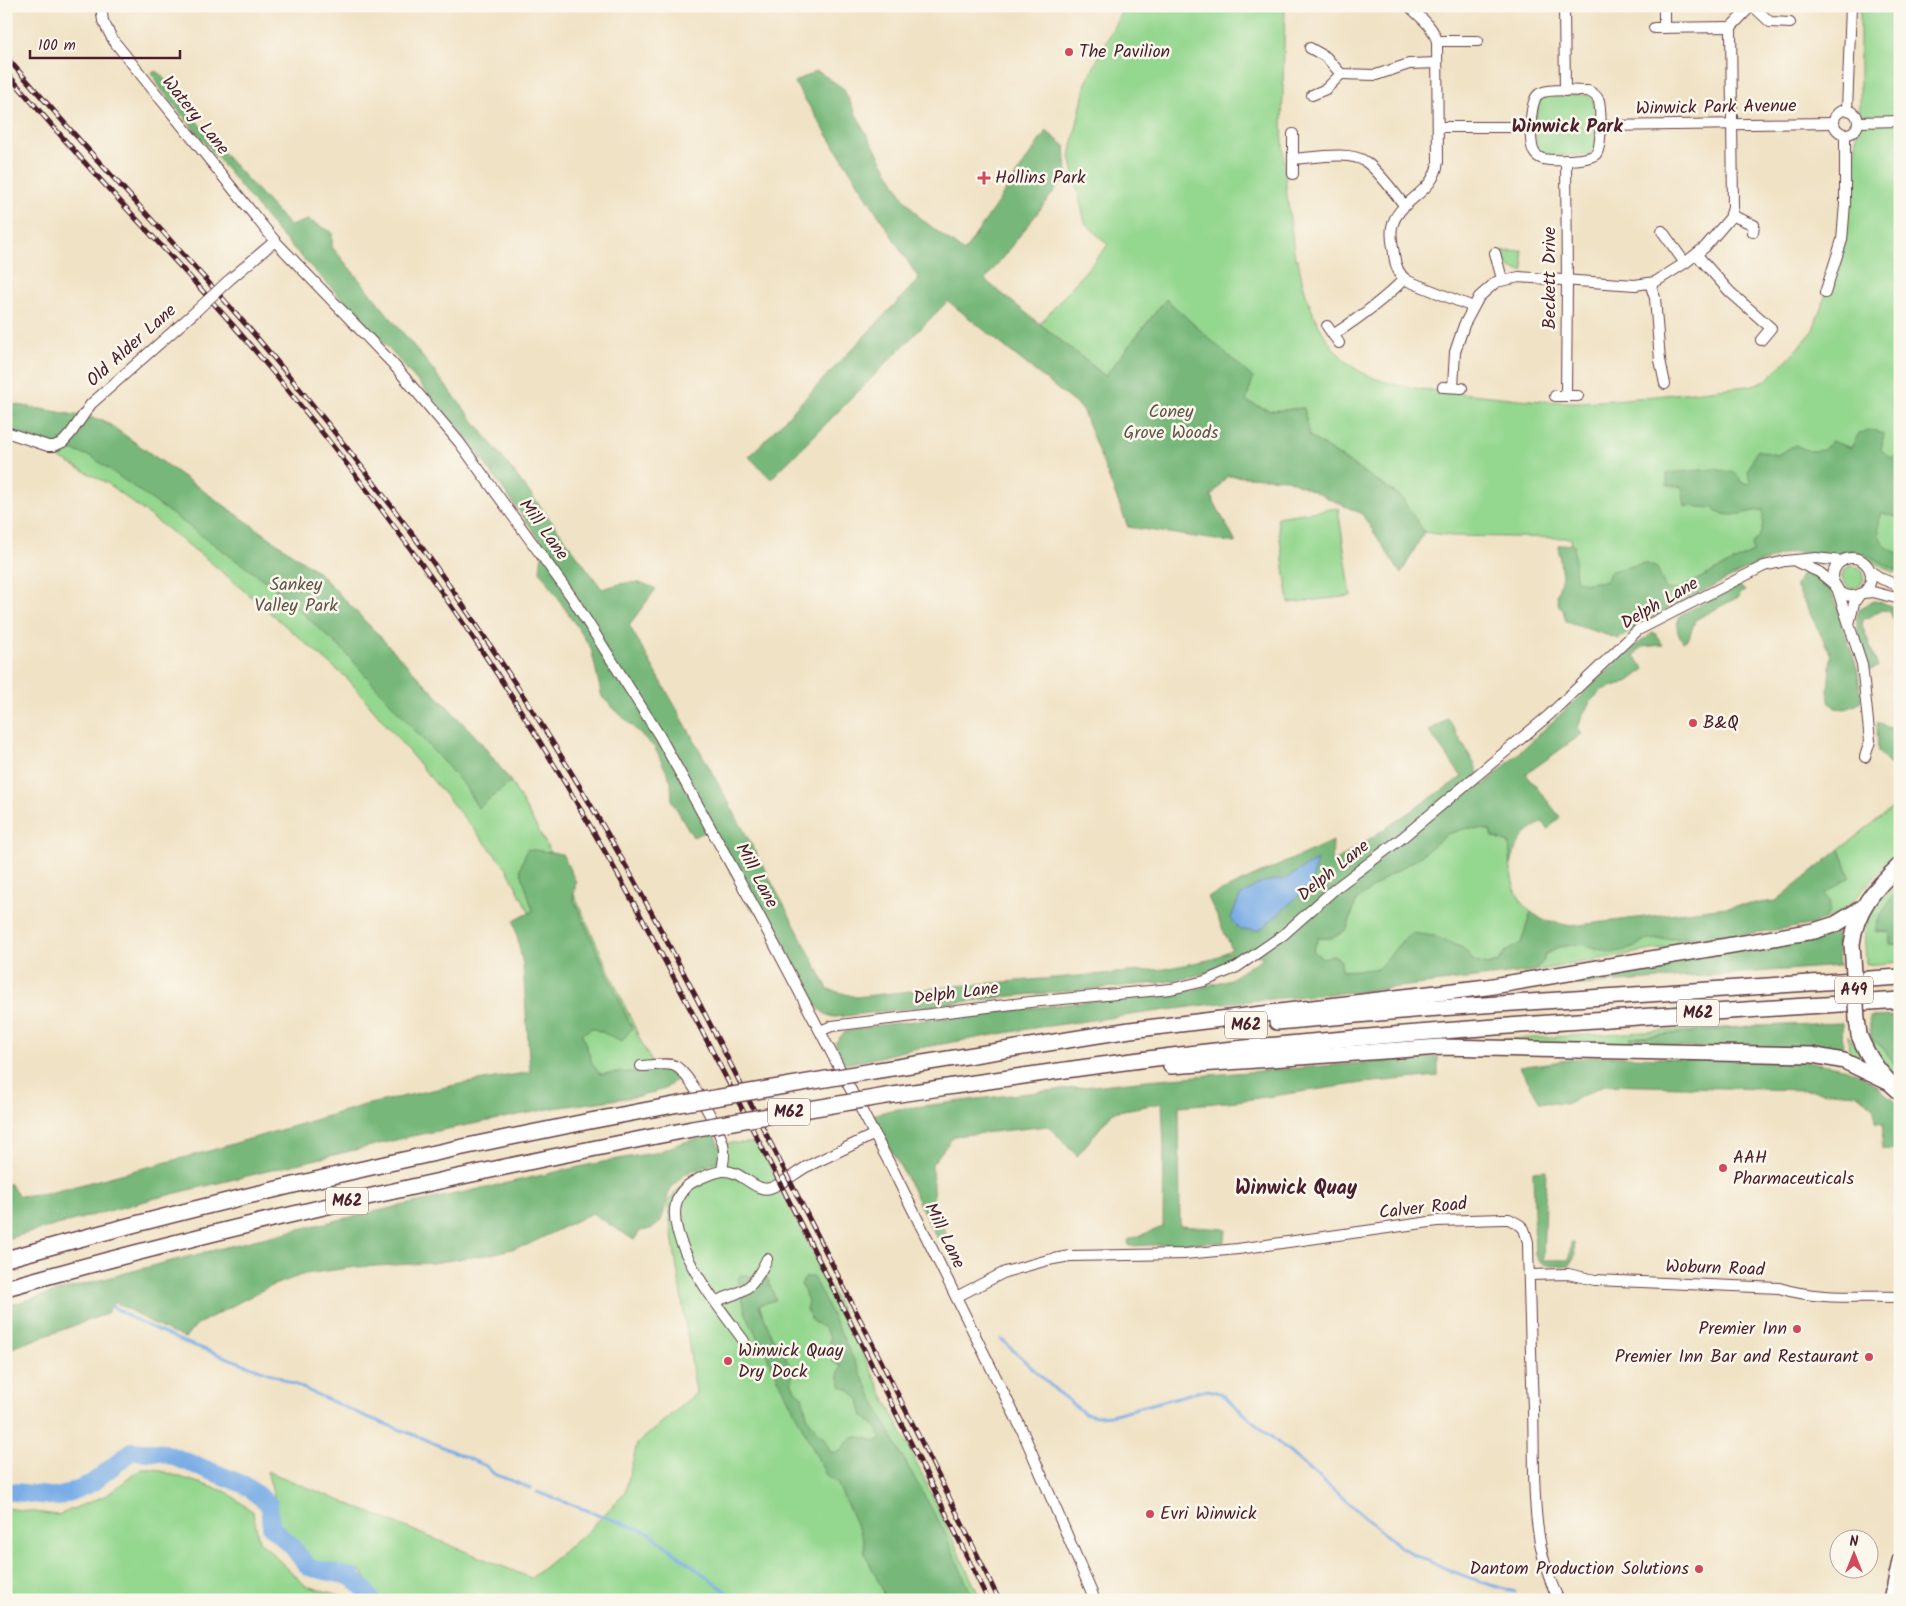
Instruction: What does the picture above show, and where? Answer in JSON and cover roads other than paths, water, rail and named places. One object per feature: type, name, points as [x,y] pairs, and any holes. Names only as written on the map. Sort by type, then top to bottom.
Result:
[{"type":"highway","name":"A49","points":[[1895,1088],[1870,1059],[1859,1035],[1856,1019],[1852,944],[1855,925],[1862,908],[1878,887],[1900,865]]},
{"type":"highway","points":[[990,1054],[1130,1030],[1487,987],[1814,931],[1836,924],[1862,908]]},
{"type":"highway","name":"M62","points":[[6,1259],[225,1201],[556,1127],[679,1104],[990,1054],[1206,1029],[1424,1009],[1900,977]]},
{"type":"highway","name":"M62","points":[[6,1288],[207,1235],[409,1187],[692,1129],[886,1096],[1149,1058],[1416,1033],[1900,1000]]},
{"type":"highway","points":[[999,1080],[1239,1060],[1441,1048],[1812,1055],[1844,1061],[1895,1088]]},
{"type":"highway","points":[[1892,1600],[1900,1561]]},
{"type":"street","name":"Watery Lane","points":[[101,6],[103,21],[113,40],[275,241]]},
{"type":"street","points":[[1409,6],[1433,30],[1437,42],[1438,162],[1435,176],[1405,206],[1394,222],[1392,237],[1396,264],[1404,279],[1473,307]]},
{"type":"street","points":[[1564,6],[1565,91]]},
{"type":"street","points":[[1664,11],[1659,28],[1731,27],[1752,6],[1770,22],[1790,23]]},
{"type":"street","points":[[1847,110],[1851,6]]},
{"type":"street","points":[[1452,387],[1455,352],[1478,297],[1489,286],[1502,279],[1530,277],[1567,281],[1650,283],[1660,279],[1697,255],[1731,215],[1733,202],[1731,27]]},
{"type":"street","points":[[1437,42],[1478,41]]},
{"type":"street","points":[[1310,48],[1326,57],[1341,74]]},
{"type":"street","points":[[1312,95],[1326,89],[1341,74],[1376,75],[1409,64],[1436,63]]},
{"type":"street","points":[[1565,91],[1588,91],[1596,96],[1599,103],[1600,145],[1595,154],[1587,159],[1545,159],[1537,156],[1533,148],[1532,105],[1535,97],[1543,92],[1565,91]]},
{"type":"street","points":[[1847,110],[1856,115],[1858,122],[1856,129],[1845,134],[1836,129],[1833,122],[1837,113],[1847,110]]},
{"type":"street","points":[[1858,122],[1900,121]]},
{"type":"street","name":"Winwick Park Avenue","points":[[1600,126],[1833,122]]},
{"type":"street","points":[[1438,127],[1532,127]]},
{"type":"street","points":[[1293,134],[1293,174]]},
{"type":"street","points":[[1826,293],[1842,240],[1846,204],[1845,134]]},
{"type":"street","points":[[1293,159],[1343,156],[1360,158],[1370,165],[1405,206]]},
{"type":"street","name":"Beckett Drive","points":[[1566,160],[1566,396]]},
{"type":"street","points":[[1731,215],[1754,226]]},
{"type":"street","points":[[1661,230],[1685,263]]},
{"type":"street","name":"Old Alder Lane","points":[[6,432],[48,446],[54,446],[63,442],[91,404],[275,241]]},
{"type":"street","name":"Mill Lane","points":[[275,241],[393,364],[465,450],[570,596],[659,735],[714,832],[875,1134],[1022,1430],[1096,1600]]},
{"type":"street","points":[[1494,252],[1502,279]]},
{"type":"street","points":[[1697,255],[1730,292],[1775,331],[1761,340]]},
{"type":"street","points":[[1334,335],[1369,311],[1404,279]]},
{"type":"street","points":[[1650,283],[1655,303],[1660,366],[1666,384]]},
{"type":"street","points":[[1555,396],[1578,396]]},
{"type":"street","name":"Delph Lane","points":[[820,1031],[832,1026],[965,1009],[1171,989],[1205,981],[1222,974],[1244,963],[1265,949],[1336,888],[1416,826],[1548,716],[1638,630],[1764,566],[1816,558],[1842,561]]},
{"type":"street","points":[[1865,757],[1870,741],[1862,664],[1836,587],[1834,575],[1842,561],[1858,559],[1868,566],[1870,571],[1876,576],[1898,584]]},
{"type":"street","points":[[1794,560],[1819,572],[1848,595],[1873,592],[1899,600]]},
{"type":"street","points":[[1849,625],[1854,604],[1869,585],[1870,571]]},
{"type":"street","points":[[641,1066],[675,1066],[694,1085],[723,1143],[725,1155],[722,1171]]},
{"type":"street","points":[[744,1341],[698,1275],[687,1255],[677,1229],[674,1212],[680,1192],[689,1184],[702,1177],[722,1171],[733,1172],[764,1189],[771,1188],[804,1168],[875,1134]]},
{"type":"street","name":"Calver Road","points":[[956,1297],[1005,1272],[1070,1256],[1184,1254],[1437,1221],[1509,1219],[1524,1229],[1528,1242],[1535,1496],[1539,1542],[1546,1569],[1559,1600]]},
{"type":"street","points":[[716,1301],[749,1287],[758,1277],[767,1259]]},
{"type":"street","name":"Woburn Road","points":[[1529,1275],[1568,1274],[1595,1280],[1778,1288],[1797,1294],[1821,1296],[1900,1297]]},
{"type":"water","points":[[1317,860],[1311,885],[1260,930],[1240,930],[1231,918],[1240,896],[1262,882],[1285,879]]},
{"type":"waterway","points":[[112,1306],[137,1321],[179,1340],[274,1375],[362,1415],[422,1438],[486,1466],[494,1474],[530,1488]]},
{"type":"waterway","points":[[1001,1339],[1059,1393],[1084,1413],[1096,1416],[1111,1415],[1197,1392],[1208,1390],[1220,1393],[1400,1547],[1456,1573],[1515,1592]]},
{"type":"waterway","points":[[6,1491],[58,1497],[92,1483],[132,1451],[164,1453],[245,1485],[269,1504],[271,1527],[291,1545],[308,1567],[352,1577],[365,1590],[371,1600]]},
{"type":"waterway","points":[[537,1492],[649,1533],[737,1600]]},
{"type":"railway","points":[[6,57],[239,316],[315,408],[370,477],[422,548],[522,693],[569,768],[635,882],[673,954],[871,1340],[999,1600]]},
{"type":"railway","points":[[6,72],[78,155],[230,321],[279,379],[413,552],[508,691],[592,830],[671,972],[861,1343],[988,1600]]},
{"type":"place","name":"The Pavilion","points":[[1069,52]]},
{"type":"place","name":"Hollins Park","points":[[984,178]]},
{"type":"place","name":"B&Q","points":[[1693,723]]},
{"type":"place","name":"AAH Pharmaceuticals","points":[[1723,1168]]},
{"type":"place","name":"Premier Inn","points":[[1797,1329]]},
{"type":"place","name":"Premier Inn Bar and Restaurant","points":[[1869,1357]]},
{"type":"place","name":"Winwick Quay Dry Dock","points":[[728,1361]]},
{"type":"place","name":"Evri Winwick","points":[[1150,1514]]},
{"type":"place","name":"Dantom Production Solutions","points":[[1699,1569]]},
{"type":"district","name":"Winwick Park","points":[[1567,127]]},
{"type":"district","name":"Winwick Quay","points":[[1296,1189]]},
{"type":"park label","name":"Coney Grove Woods","points":[[1171,422]]},
{"type":"park label","name":"Sankey Valley Park","points":[[296,595]]}]
